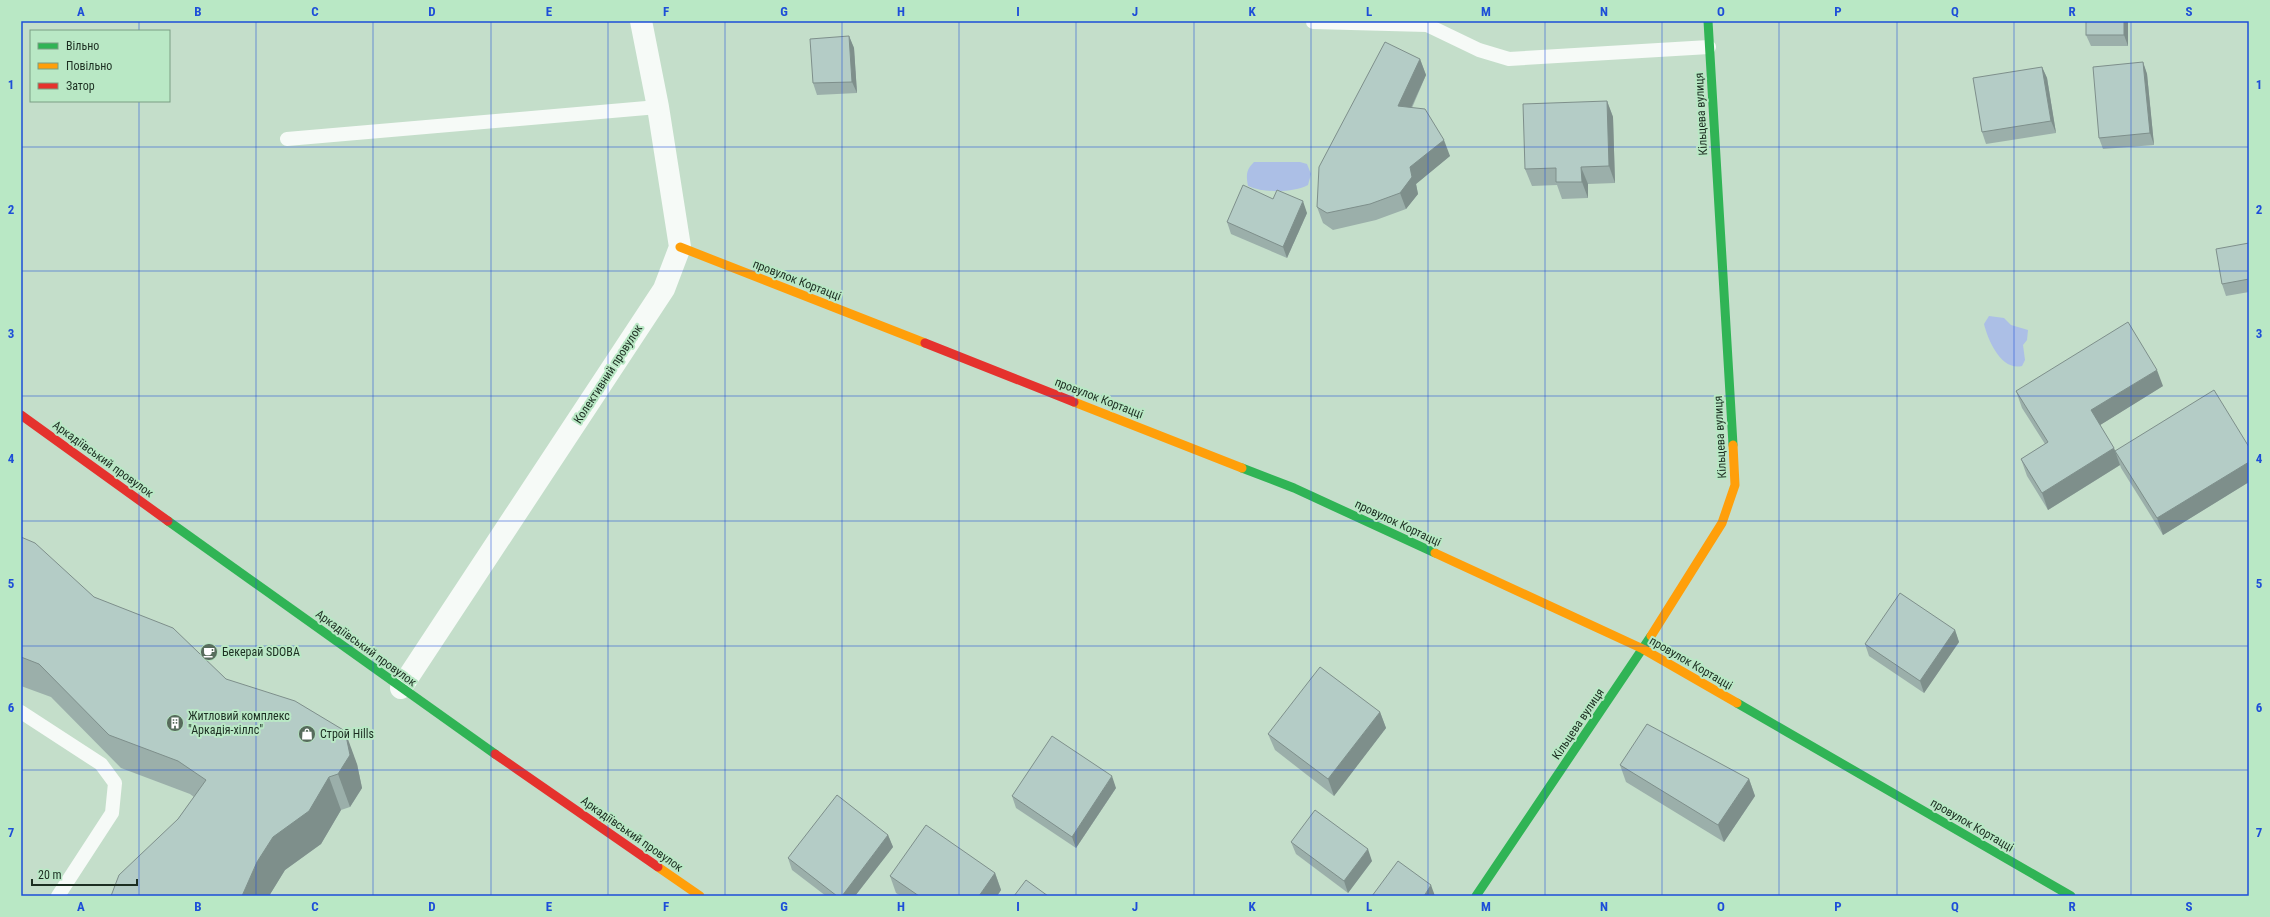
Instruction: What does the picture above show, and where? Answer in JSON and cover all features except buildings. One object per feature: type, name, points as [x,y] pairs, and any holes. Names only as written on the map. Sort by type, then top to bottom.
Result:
[{"type":"street","name":"Колективний провулок","points":[[401,688],[664,289],[680,247],[658,107],[641,21]]},
{"type":"street","name":"Кільцева вулиця","points":[[1476,896],[1643,649],[1722,523],[1735,486],[1708,21]]},
{"type":"street","name":"провулок Кортацці","points":[[680,247],[1294,488],[1643,649],[2071,896]]},
{"type":"street","name":"Аркадіївський провулок","points":[[23,421],[401,688],[700,896]]},
{"type":"lane","points":[[1313,22],[1427,25],[1479,50],[1509,58],[1709,47]]},
{"type":"lane","points":[[287,139],[658,107]]},
{"type":"lane","points":[[21,712],[101,764],[115,782],[112,813],[58,896]]},
{"type":"water","points":[[1254,162],[1300,162],[1307,164],[1311,174],[1308,185],[1295,190],[1287,191],[1262,190],[1248,186],[1247,173]]},
{"type":"water","points":[[1989,316],[2004,318],[2011,325],[2028,330],[2027,340],[2023,345],[2025,360],[2022,366],[2008,364],[1992,346],[1984,324]]},
{"type":"traffic: fast","points":[[1708,21],[1733,445]]},
{"type":"traffic: fast","points":[[1242,468],[1294,488],[1435,553]]},
{"type":"traffic: fast","points":[[168,521],[495,754]]},
{"type":"traffic: fast","points":[[1476,896],[1651,636]]},
{"type":"traffic: fast","points":[[1737,703],[2071,896]]},
{"type":"traffic: slow","points":[[680,247],[925,343]]},
{"type":"traffic: slow","points":[[1074,402],[1242,468]]},
{"type":"traffic: slow","points":[[1651,636],[1722,523],[1735,485],[1733,445]]},
{"type":"traffic: slow","points":[[1435,553],[1643,649],[1737,703]]},
{"type":"traffic: slow","points":[[658,867],[700,896]]},
{"type":"traffic: jam","points":[[925,343],[1074,402]]},
{"type":"traffic: jam","points":[[21,415],[168,521]]},
{"type":"traffic: jam","points":[[495,754],[658,867]]},
{"type":"place","name":"Бекерай SDOBA","points":[[209,652]]},
{"type":"place","name":"Житловий комплекс \"Аркадія-хіллс\"","points":[[175,723]]},
{"type":"place","name":"Строй Hills","points":[[307,734]]}]
